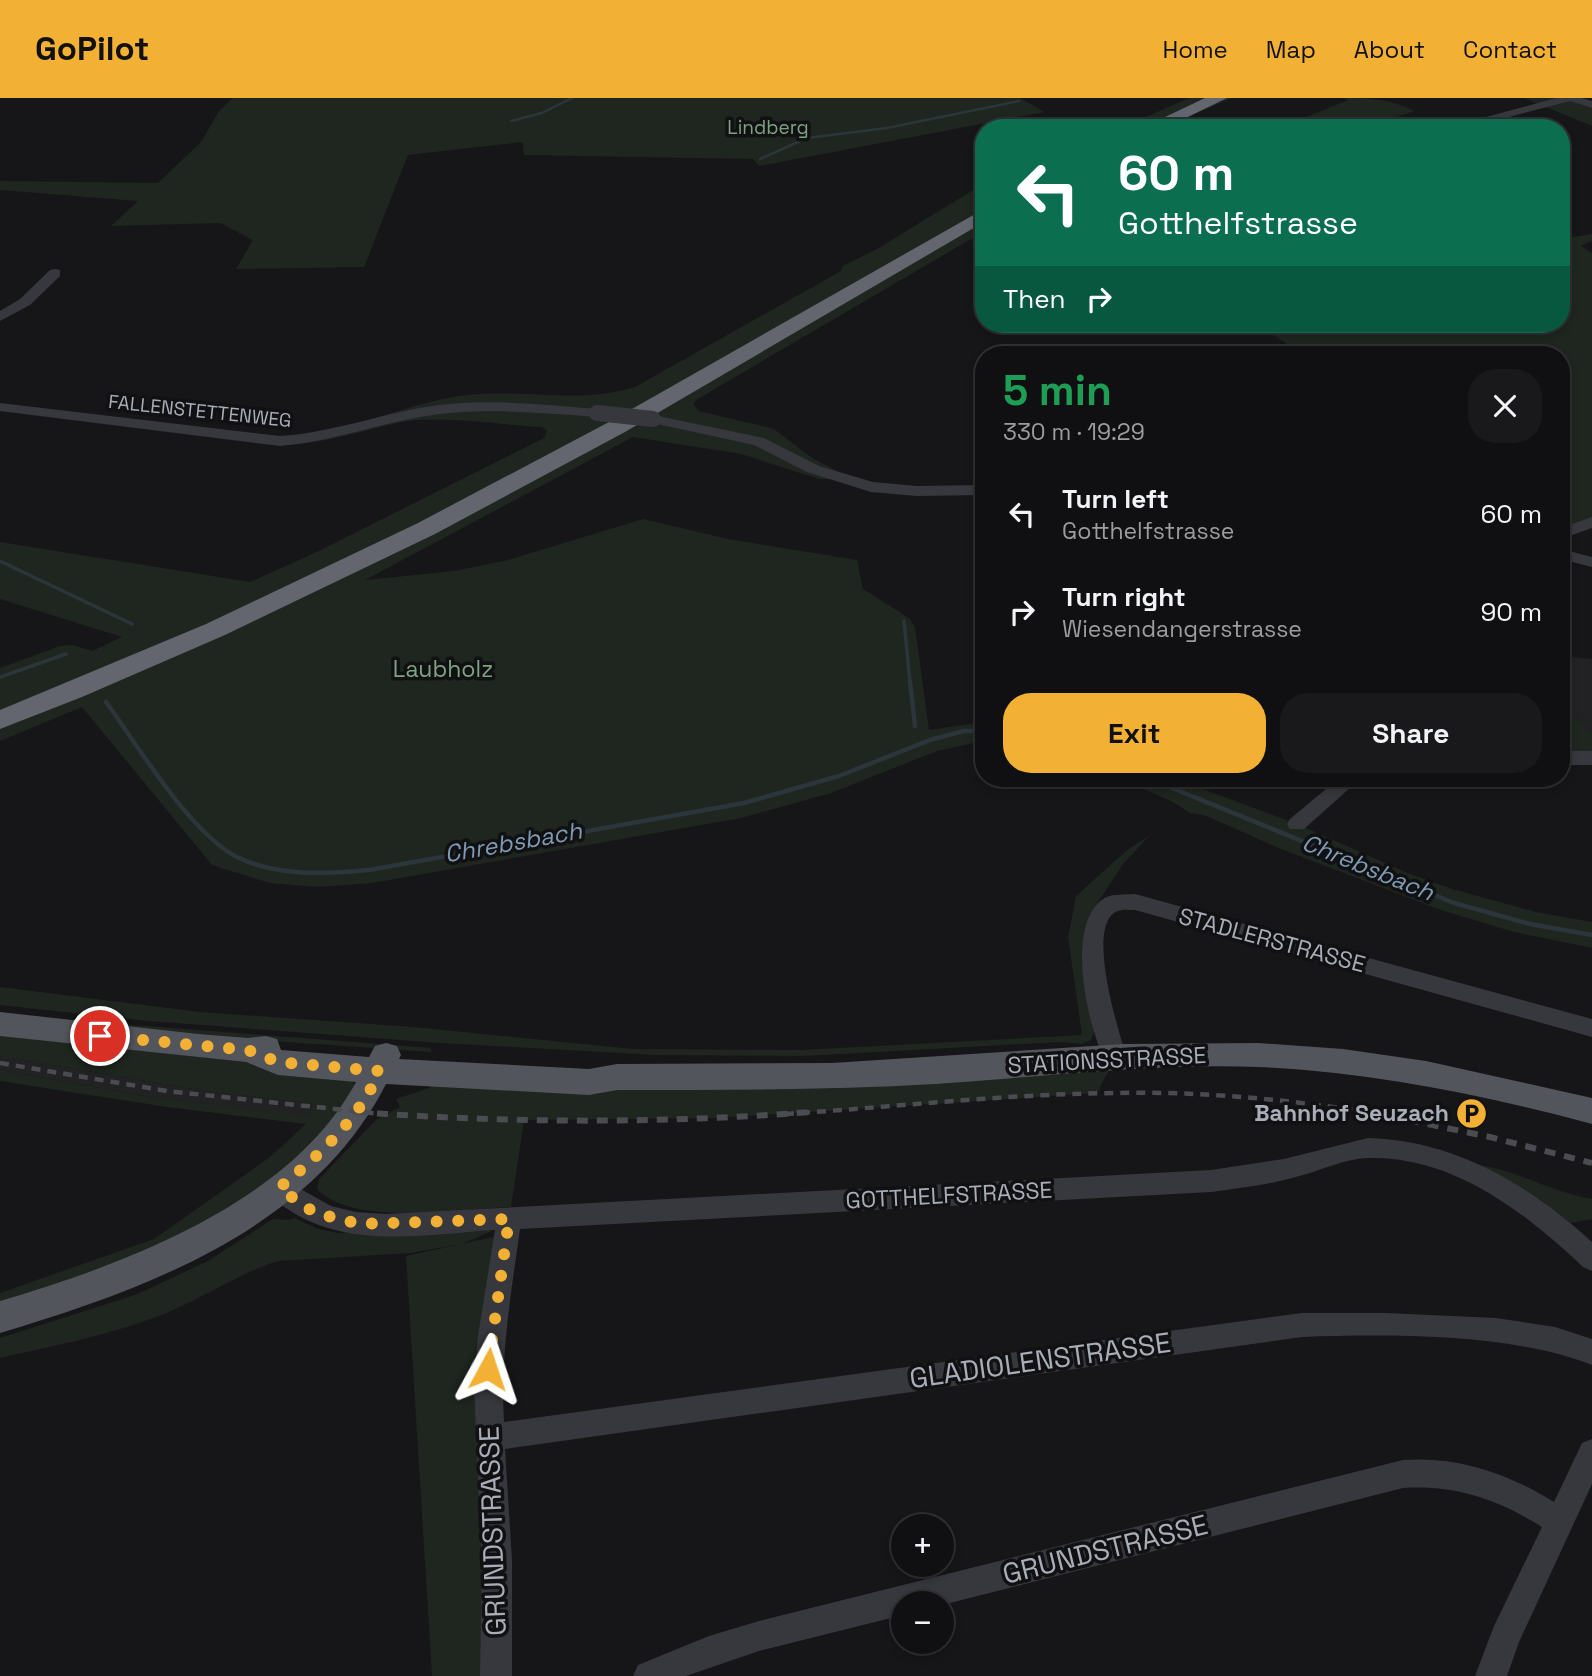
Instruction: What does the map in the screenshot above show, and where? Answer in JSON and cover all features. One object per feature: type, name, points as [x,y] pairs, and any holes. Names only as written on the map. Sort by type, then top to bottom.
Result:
[{"type":"highway","points":[[1154,119],[1202,98]]},
{"type":"highway","points":[[1171,119],[1219,98]]},
{"type":"highway","points":[[0,707],[227,612],[439,510],[975,216]]},
{"type":"highway","points":[[0,720],[243,617],[468,507],[671,396],[975,217]]},
{"type":"main road","name":"STATIONSSTRASSE","points":[[0,1024],[248,1050],[278,1062],[383,1063],[589,1082],[617,1077],[903,1073],[1115,1058],[1258,1055],[1360,1063],[1468,1081],[1592,1111]]},
{"type":"main road","points":[[0,1317],[94,1289],[164,1260],[220,1230],[279,1188],[334,1137],[362,1103],[383,1063]]},
{"type":"street","points":[[1487,119],[1571,98],[1592,105]]},
{"type":"street","points":[[0,317],[25,302],[55,273]]},
{"type":"street","name":"FALLENSTETTENWEG","points":[[0,407],[280,440],[317,439],[411,415],[446,410],[507,408],[597,413],[653,419],[759,441],[813,469],[886,489],[975,490]]},
{"type":"street","points":[[1570,531],[1592,522]]},
{"type":"street","points":[[1570,556],[1592,562]]},
{"type":"street","points":[[1570,758],[1592,758]]},
{"type":"street","points":[[1297,824],[1341,787]]},
{"type":"street","name":"STADLERSTRASSE","points":[[1115,1058],[1098,996],[1094,947],[1099,912],[1107,905],[1119,901],[1135,902],[1592,1028]]},
{"type":"street","name":"GOTTHELFSTRASSE","points":[[279,1188],[315,1213],[360,1224],[509,1219],[1211,1181],[1276,1171],[1354,1150],[1378,1147],[1434,1159],[1493,1184],[1543,1215],[1592,1259]]},
{"type":"street","name":"GRUNDSTRASSE","points":[[496,1676],[497,1560],[489,1438],[490,1352],[509,1219]]},
{"type":"street","name":"GLADIOLENSTRASSE","points":[[489,1438],[1302,1325],[1364,1324],[1502,1331],[1558,1340],[1592,1352]]},
{"type":"street","points":[[1491,1676],[1505,1637],[1592,1453]]},
{"type":"street","name":"GRUNDSTRASSE","points":[[649,1676],[709,1651],[759,1636],[1403,1474],[1438,1472],[1485,1481],[1521,1497],[1559,1521]]},
{"type":"shaded area","points":[[1570,657],[1592,659],[1592,734],[1570,708]]},
{"type":"shaded area","points":[[0,1056],[205,1091],[314,1104],[309,1117],[149,1097],[0,1070]]},
{"type":"green space","name":"Lindberg","points":[[233,98],[1020,98],[1045,112],[1008,119],[975,119],[975,125],[759,166],[753,159],[524,155],[523,142],[408,155],[364,267],[236,269],[253,240],[220,223],[111,226],[138,201],[0,190],[0,181],[158,183],[201,142],[219,111]]},
{"type":"green space","points":[[1189,98],[1232,98],[1184,119],[1141,119]]},
{"type":"green space","points":[[1345,98],[1381,100],[1414,111],[1398,119],[1304,118],[1348,100]]},
{"type":"green space","points":[[1524,98],[1572,98],[1592,105],[1592,126]]},
{"type":"green space","name":"Laubholz","points":[[975,189],[975,237],[696,400],[694,405],[699,411],[774,429],[847,480],[819,479],[741,454],[633,437],[365,580],[454,571],[508,560],[643,519],[728,539],[857,560],[863,589],[909,618],[915,627],[929,730],[975,723],[975,743],[937,751],[831,793],[741,818],[372,883],[317,887],[270,883],[212,865],[82,707],[0,741],[0,668],[60,646],[72,645],[92,651],[122,637],[0,599],[0,542],[250,582],[319,551],[544,438],[547,431],[542,427],[418,420],[329,439],[285,444],[452,397],[500,393],[597,394],[635,387],[877,249]]},
{"type":"green space","points":[[1592,234],[1592,241],[1581,246],[1592,253],[1592,522],[1570,531],[1570,346],[1289,345],[1270,333],[1570,333],[1570,238]]},
{"type":"green space","points":[[1570,708],[1592,734],[1592,758],[1570,758]]},
{"type":"green space","points":[[1139,787],[1198,787],[1297,824],[1410,874],[1452,889],[1536,912],[1592,922],[1592,948],[1514,932],[1441,910],[1281,849],[1204,815],[1190,813]]},
{"type":"green space","points":[[1150,835],[1123,864],[1089,916],[1085,950],[1095,1029],[1091,1040],[1082,1044],[1061,1042],[803,1056],[655,1055],[441,1043],[148,1021],[0,1005],[0,987],[200,1012],[414,1027],[633,1049],[801,1050],[1082,1035],[1068,937],[1076,896],[1126,851]]},
{"type":"green space","points":[[31,1017],[430,1048],[432,1052],[158,1033]]},
{"type":"green space","points":[[0,1032],[344,1074],[355,1086],[348,1103],[304,1150],[260,1188],[207,1226],[0,1310],[0,1293],[154,1239],[270,1157],[306,1124],[167,1107],[0,1081],[0,1070],[149,1097],[309,1116],[314,1104],[205,1091],[0,1056]]},
{"type":"green space","points":[[1109,1070],[1097,1093],[716,1118],[524,1120],[511,1207],[437,1212],[381,1212],[333,1201],[317,1189],[319,1179],[377,1119],[400,1107],[396,1099],[429,1088],[440,1079]]},
{"type":"green space","points":[[1480,1165],[1592,1199],[1592,1219],[1570,1223],[1542,1201]]},
{"type":"green space","points":[[294,1218],[318,1229],[338,1233],[484,1227],[492,1231],[462,1244],[411,1253],[278,1261],[150,1319],[86,1338],[0,1358],[0,1338],[135,1295],[208,1261],[273,1219]]},
{"type":"green space","points":[[507,1234],[491,1336],[496,1676],[432,1676],[406,1256]]},
{"type":"waterway","points":[[511,121],[542,113],[572,98]]},
{"type":"waterway","points":[[760,159],[807,138],[887,128],[1019,101]]},
{"type":"waterway","points":[[0,561],[132,624]]},
{"type":"waterway","points":[[904,621],[910,683]]},
{"type":"waterway","name":"Chrebsbach","points":[[0,677],[66,654]]},
{"type":"waterway","points":[[910,681],[915,726]]},
{"type":"waterway","name":"Chrebsbach","points":[[106,702],[183,809],[219,845],[252,863],[302,873],[369,870],[744,803],[839,776],[930,740],[964,731],[975,731]]},
{"type":"waterway","name":"Chrebsbach","points":[[1170,787],[1454,903],[1530,924],[1592,935]]},
{"type":"railway","points":[[0,1063],[167,1091],[368,1113]]},
{"type":"railway","points":[[785,1114],[1032,1096],[1148,1093],[1248,1098],[1376,1113]]},
{"type":"railway","points":[[357,1112],[368,1113]]},
{"type":"railway","points":[[368,1113],[583,1121],[697,1119],[810,1112]]},
{"type":"railway","points":[[1369,1112],[1376,1113]]},
{"type":"railway","points":[[368,1113],[381,1114]]},
{"type":"railway","points":[[1376,1113],[1490,1137],[1592,1163]]},
{"type":"place","name":"Bahnhof Seuzach","points":[[1472,1113]]},
{"type":"route","points":[[100,1036],[248,1050],[278,1062],[379,1071],[362,1103],[334,1137],[279,1188],[302,1206],[342,1222],[386,1225],[509,1219],[488,1369]]}]
